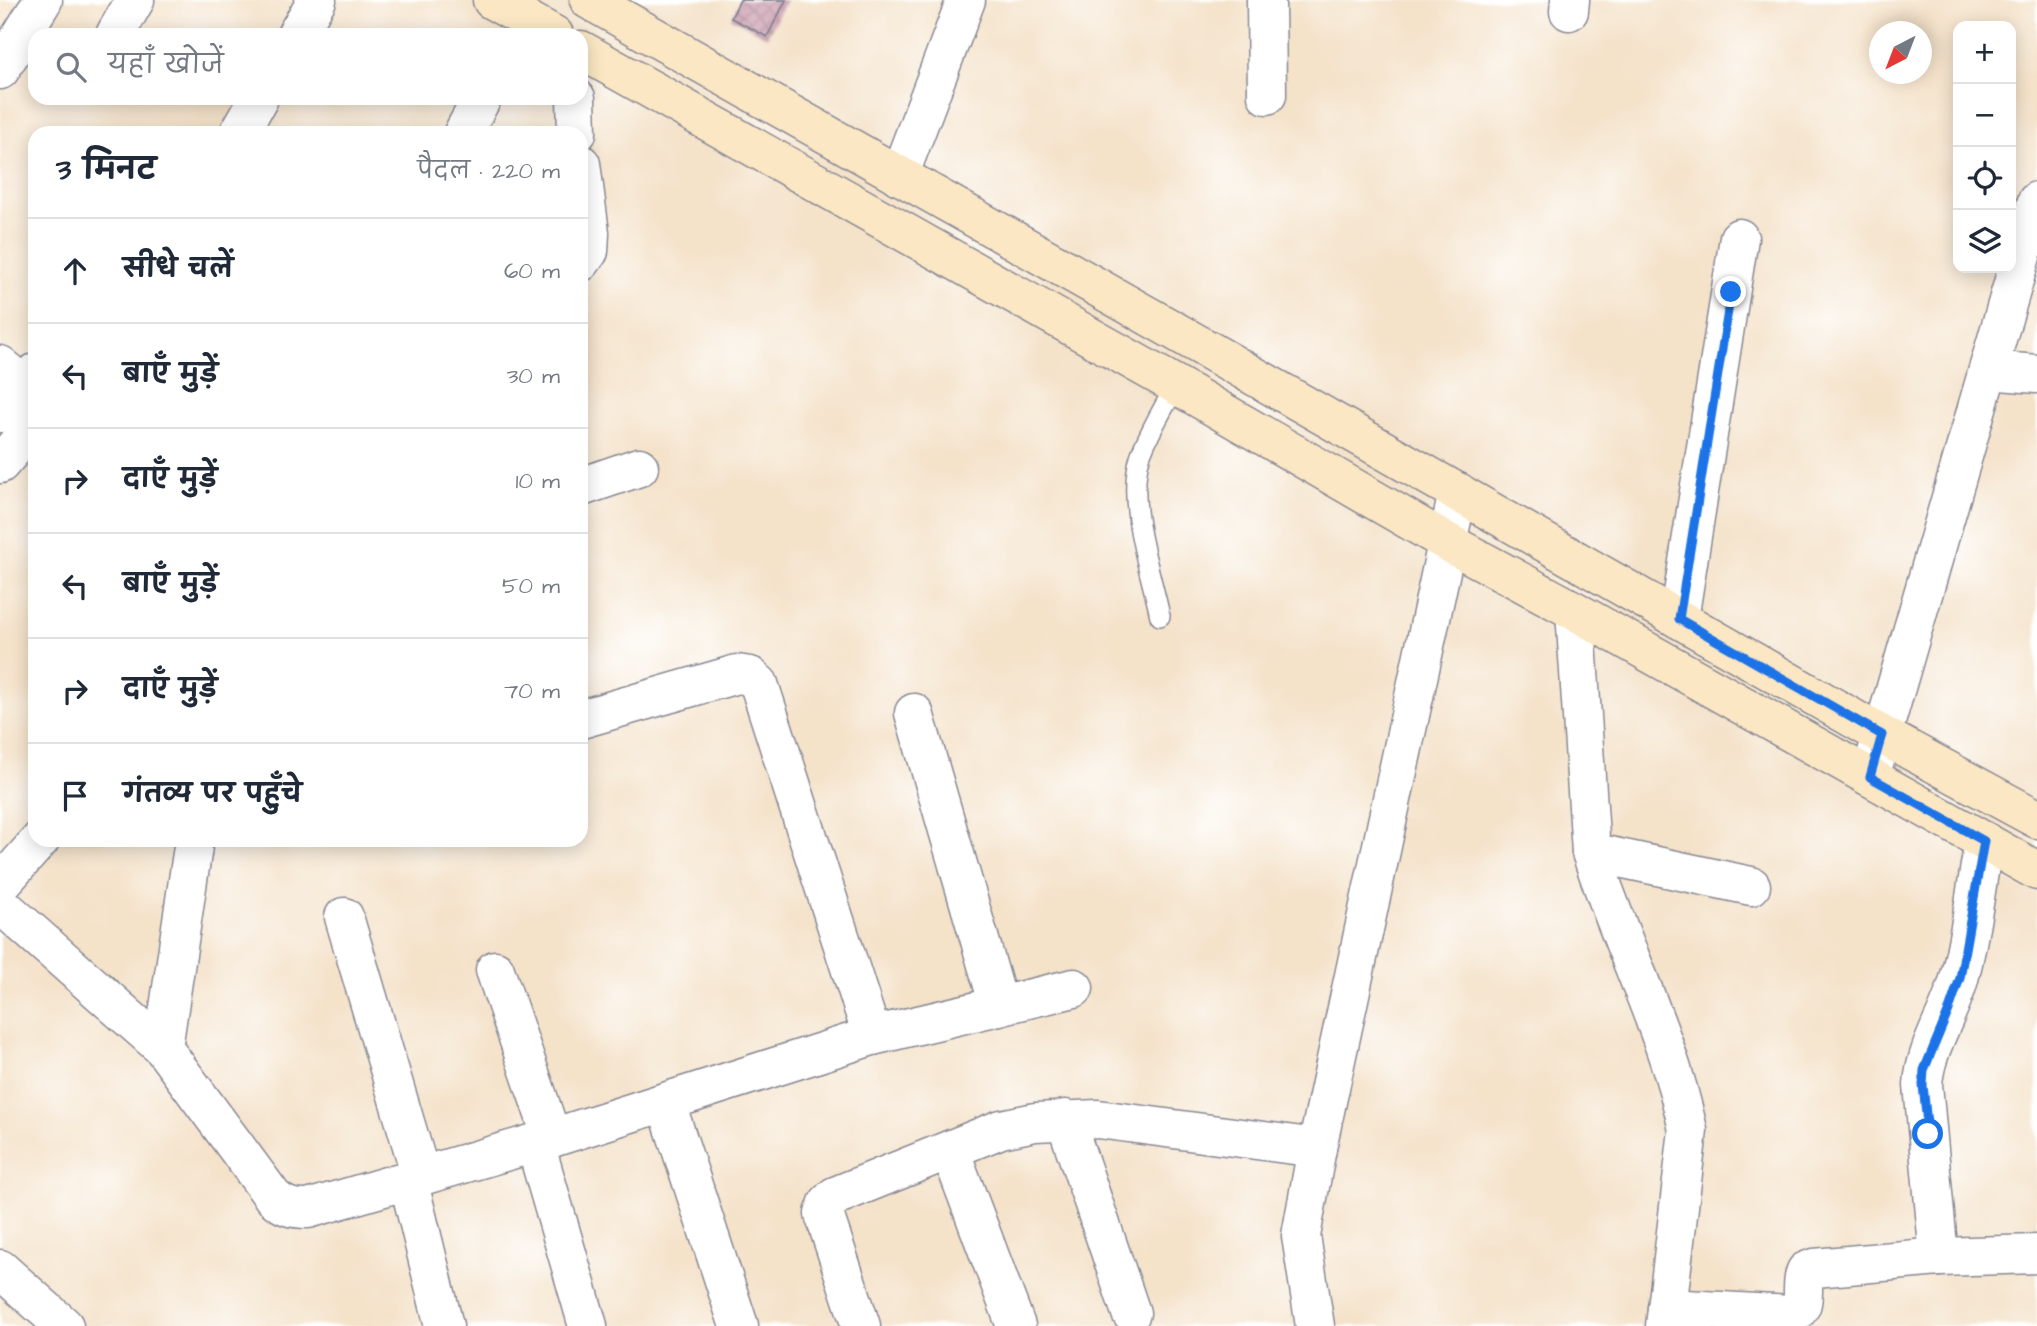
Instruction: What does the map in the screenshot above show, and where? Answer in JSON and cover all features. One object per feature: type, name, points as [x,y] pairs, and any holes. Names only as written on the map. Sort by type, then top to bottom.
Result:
[{"type":"street","points":[[0,70],[10,33],[43,0]]},
{"type":"street","points":[[119,28],[135,0]]},
{"type":"street","points":[[300,28],[317,0]]},
{"type":"street","points":[[492,0],[529,28]]},
{"type":"street","points":[[589,0],[1882,735],[2037,819]]},
{"type":"street","points":[[899,176],[966,0]]},
{"type":"street","points":[[1266,0],[1267,95]]},
{"type":"street","points":[[588,54],[1176,385],[1447,542],[2037,871]]},
{"type":"street","points":[[243,126],[255,105]]},
{"type":"street","points":[[467,126],[478,105]]},
{"type":"street","points":[[576,105],[577,126]]},
{"type":"street","points":[[819,184],[840,143]]},
{"type":"street","points":[[1870,777],[2037,201]]},
{"type":"street","points":[[588,218],[588,252]]},
{"type":"street","points":[[1679,619],[1740,238]]},
{"type":"street","points":[[1988,370],[2037,374]]},
{"type":"street","points":[[0,413],[24,379]]},
{"type":"street","points":[[0,464],[28,432]]},
{"type":"street","points":[[588,485],[639,467]]},
{"type":"street","points":[[1315,1326],[1301,1236],[1317,1148],[1458,492]]},
{"type":"street","points":[[1575,611],[1591,852],[1656,1021],[1684,1108],[1688,1130],[1666,1317],[1791,1315],[1799,1312],[1804,1303],[1803,1277],[1806,1271],[1814,1268],[1939,1258],[2037,1254]]},
{"type":"street","points":[[588,717],[737,674],[750,676],[759,684],[872,1037]]},
{"type":"street","points":[[914,713],[999,1006]]},
{"type":"street","points":[[1939,1258],[1923,1085],[1924,1070],[1960,978],[1984,841]]},
{"type":"street","points":[[0,884],[34,847]]},
{"type":"street","points":[[163,1048],[193,847]]},
{"type":"street","points":[[1591,852],[1751,886]]},
{"type":"street","points":[[0,904],[163,1048],[272,1197],[293,1209],[308,1209],[544,1141],[872,1037],[1074,988]]},
{"type":"street","points":[[344,918],[414,1178],[444,1326]]},
{"type":"street","points":[[495,970],[544,1141],[588,1326]]},
{"type":"street","points":[[666,1103],[739,1326]]},
{"type":"street","points":[[1065,1119],[1131,1313]]},
{"type":"street","points":[[861,1326],[824,1214],[828,1203],[835,1196],[1001,1129],[1035,1122],[1098,1119],[1317,1148]]},
{"type":"street","points":[[950,1150],[1016,1326]]},
{"type":"street","points":[[2,1274],[64,1326]]},
{"type":"lane","points":[[1160,616],[1136,505],[1135,481],[1140,456],[1176,385]]},
{"type":"building","points":[[740,0],[786,0],[767,37],[731,18]]},
{"type":"route","points":[[1731,292],[1679,619],[1882,735],[1870,777],[1984,841],[1960,978],[1924,1070],[1928,1134]]}]
